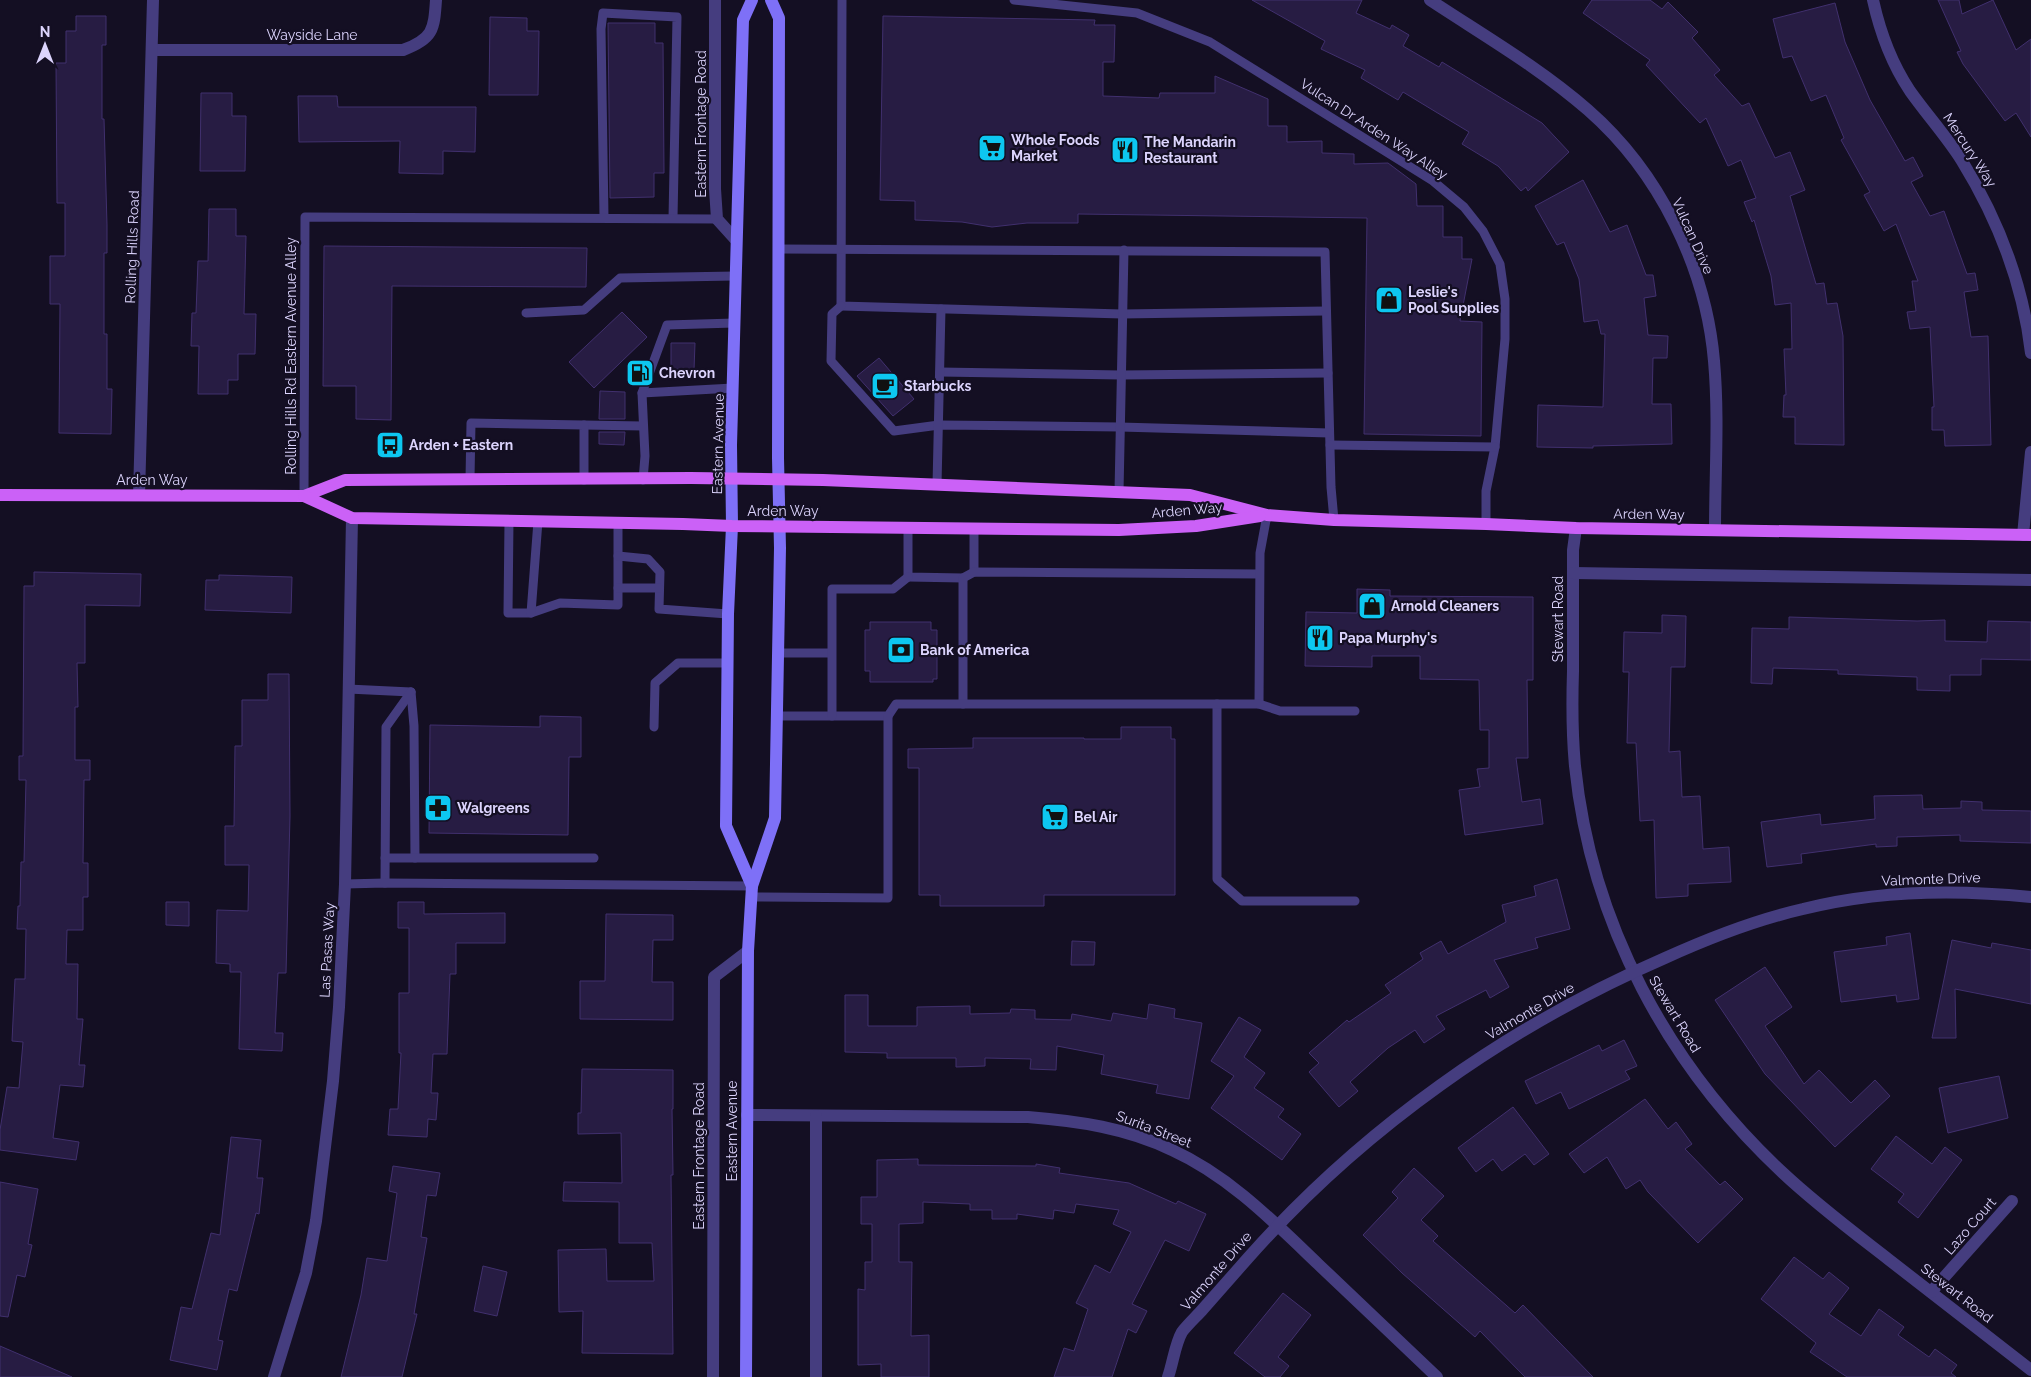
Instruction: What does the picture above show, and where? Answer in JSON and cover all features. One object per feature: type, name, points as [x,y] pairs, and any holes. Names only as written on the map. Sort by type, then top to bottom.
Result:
[{"type":"main road","name":"Eastern Avenue","points":[[752,0],[743,20],[736,240],[731,445],[732,526],[728,614],[726,826],[752,892]]},
{"type":"main road","name":"Eastern Avenue","points":[[746,1377],[748,951],[752,892],[775,818],[778,653],[780,526],[779,18],[771,0]]},
{"type":"main road","name":"Arden Way","points":[[0,495],[304,496],[345,480],[823,480],[1190,496],[1267,515],[1334,520],[1576,528],[2027,535]]},
{"type":"main road","name":"Arden Way","points":[[304,496],[352,518],[732,526],[1118,530],[1196,526],[1267,515]]},
{"type":"street","name":"Rolling Hills Road","points":[[139,496],[153,0]]},
{"type":"street","name":"Wayside Lane","points":[[153,50],[403,50],[420,44],[434,28],[436,0]]},
{"type":"street","name":"Eastern Frontage Road","points":[[715,0],[715,189],[717,219]]},
{"type":"street","name":"Mercury Way","points":[[1873,0],[1877,18],[1895,63],[1909,89],[1961,160],[1984,199],[2004,241],[2018,284],[2031,353]]},
{"type":"street","name":"Vulcan Drive","points":[[1435,1],[1559,86],[1590,111],[1632,156],[1665,206],[1691,261],[1703,300],[1714,359],[1716,400],[1715,530]]},
{"type":"street","points":[[717,219],[736,240]]},
{"type":"street","points":[[2027,535],[2031,452]]},
{"type":"street","name":"Las Pasas Way","points":[[274,1377],[306,1273],[316,1222],[333,1081],[345,884],[352,518]]},
{"type":"street","name":"Stewart Road","points":[[1576,528],[1573,573],[1572,724],[1575,766],[1584,830],[1595,871],[1615,932],[1632,972],[1664,1029],[1688,1064],[1744,1133],[1782,1172],[1824,1209],[2031,1370]]},
{"type":"street","points":[[1573,573],[2031,580]]},
{"type":"street","name":"Valmonte Drive","points":[[1168,1377],[1182,1333],[1277,1224],[1332,1172],[1367,1142],[1452,1077],[1506,1041],[1562,1008],[1632,972],[1701,942],[1762,920],[1804,908],[1871,896],[1915,892],[1982,892],[2031,897]]},
{"type":"street","name":"Eastern Frontage Road","points":[[714,1377],[714,978],[748,951]]},
{"type":"street","name":"Surita Street","points":[[747,1115],[1028,1117],[1067,1120],[1103,1126],[1138,1136],[1204,1166],[1234,1187],[1277,1224],[1437,1377]]},
{"type":"street","points":[[816,1116],[816,1377]]},
{"type":"street","name":"Lazo Court","points":[[1931,1292],[2012,1201]]},
{"type":"lane","points":[[841,306],[842,0]]},
{"type":"lane","name":"Vulcan Dr Arden Way Alley","points":[[1014,0],[1137,13],[1210,42],[1433,181],[1464,207],[1483,231],[1500,264],[1505,299],[1505,339],[1495,447],[1486,491],[1486,524]]},
{"type":"lane","points":[[673,218],[677,17],[603,13],[601,29],[604,217],[717,219]]},
{"type":"lane","name":"Rolling Hills Rd Eastern Avenue Alley","points":[[304,496],[305,217],[604,217]]},
{"type":"lane","points":[[779,249],[1325,252],[1329,433],[1334,520]]},
{"type":"lane","points":[[1119,492],[1124,250]]},
{"type":"lane","points":[[526,313],[584,310],[620,278],[735,276]]},
{"type":"lane","points":[[1326,311],[1122,314],[841,306],[832,314],[831,361],[894,431],[939,425],[1120,427],[1329,433]]},
{"type":"lane","points":[[937,485],[941,309]]},
{"type":"lane","points":[[643,480],[645,456],[642,393],[667,325],[734,323]]},
{"type":"lane","points":[[940,372],[1121,375],[1328,373]]},
{"type":"lane","points":[[642,393],[733,388]]},
{"type":"lane","points":[[470,479],[471,423],[643,426]]},
{"type":"lane","points":[[584,425],[584,480]]},
{"type":"lane","points":[[1330,445],[1495,447]]},
{"type":"lane","points":[[1259,704],[1259,574],[1260,553],[1267,515]]},
{"type":"lane","points":[[510,521],[508,613],[531,613],[560,603],[618,605],[618,523]]},
{"type":"lane","points":[[531,613],[538,521]]},
{"type":"lane","points":[[908,527],[908,577]]},
{"type":"lane","points":[[974,528],[974,572]]},
{"type":"lane","points":[[618,556],[648,559],[660,572],[659,609],[728,614]]},
{"type":"lane","points":[[832,716],[832,589],[893,589],[908,577],[963,578],[974,572],[1259,574]]},
{"type":"lane","points":[[963,578],[963,704]]},
{"type":"lane","points":[[618,588],[659,588]]},
{"type":"lane","points":[[778,653],[831,653]]},
{"type":"lane","points":[[654,727],[655,683],[678,663],[728,663]]},
{"type":"lane","points":[[348,690],[411,692]]},
{"type":"lane","points":[[386,883],[386,727],[411,692]]},
{"type":"lane","points":[[411,692],[414,726],[415,858]]},
{"type":"lane","points":[[345,884],[386,883],[752,892],[888,898],[888,716],[896,704],[1259,704],[1280,711],[1355,712]]},
{"type":"lane","points":[[1217,704],[1217,878],[1242,900],[1355,900]]},
{"type":"lane","points":[[776,716],[888,716]]},
{"type":"lane","points":[[385,858],[594,858]]},
{"type":"building","points":[[1252,0],[1362,0],[1356,13],[1390,29],[1392,25],[1409,35],[1403,46],[1439,67],[1442,62],[1542,123],[1569,152],[1528,191],[1526,187],[1521,191],[1498,166],[1462,144],[1469,132],[1403,92],[1398,100],[1361,78],[1365,70],[1321,49],[1325,41]]},
{"type":"building","points":[[1592,0],[1650,0],[1662,9],[1668,2],[1698,32],[1692,38],[1720,70],[1714,75],[1742,106],[1749,103],[1775,158],[1790,152],[1805,190],[1790,196],[1816,284],[1824,283],[1827,304],[1837,303],[1843,336],[1844,445],[1795,444],[1795,417],[1783,417],[1784,395],[1786,395],[1784,349],[1792,349],[1791,303],[1775,305],[1771,276],[1754,220],[1752,222],[1744,202],[1756,198],[1741,160],[1728,166],[1706,118],[1700,123],[1646,65],[1650,60],[1583,13]]},
{"type":"building","points":[[1938,0],[1959,0],[1962,14],[1993,0],[2016,50],[2031,39],[2031,137],[2016,113],[2005,121],[1963,64],[1957,52],[1961,51]]},
{"type":"building","points":[[1835,3],[1845,42],[1870,100],[1905,161],[1913,157],[1923,176],[1911,182],[1930,216],[1944,211],[1967,274],[1975,273],[1978,290],[1964,292],[1971,337],[1988,336],[1991,445],[1945,446],[1944,430],[1932,430],[1932,407],[1934,407],[1930,327],[1910,329],[1907,312],[1916,311],[1912,281],[1918,281],[1896,224],[1884,231],[1864,195],[1870,192],[1841,140],[1844,138],[1826,95],[1811,101],[1792,56],[1783,58],[1773,19]]},
{"type":"building","points":[[76,16],[106,16],[106,45],[102,45],[102,119],[104,119],[107,225],[107,253],[104,253],[104,334],[107,334],[107,389],[112,389],[111,434],[59,433],[60,304],[50,304],[50,256],[65,256],[65,203],[57,203],[56,63],[66,63],[66,31],[76,31]]},
{"type":"building","points":[[883,16],[1095,20],[1094,25],[1115,25],[1114,62],[1103,62],[1103,96],[1159,98],[1160,93],[1215,93],[1215,76],[1268,99],[1268,126],[1287,126],[1287,142],[1322,141],[1322,153],[1354,154],[1354,164],[1388,163],[1416,184],[1417,206],[1443,206],[1443,237],[1462,237],[1462,259],[1472,259],[1460,321],[1482,322],[1481,436],[1364,434],[1367,218],[1078,214],[1078,223],[1027,223],[992,227],[962,222],[915,220],[915,201],[880,200]]},
{"type":"building","points":[[490,17],[527,18],[527,31],[539,31],[538,95],[489,95]]},
{"type":"building","points":[[608,23],[655,23],[655,43],[663,43],[664,173],[654,173],[654,197],[610,198]]},
{"type":"building","points":[[201,93],[232,93],[232,116],[246,116],[245,171],[200,171]]},
{"type":"building","points":[[298,96],[337,96],[338,107],[476,107],[475,152],[443,151],[443,174],[399,173],[400,141],[299,142]]},
{"type":"building","points":[[1583,180],[1610,232],[1627,225],[1646,275],[1653,275],[1656,296],[1644,298],[1648,335],[1668,336],[1667,358],[1653,358],[1652,404],[1671,404],[1672,444],[1593,446],[1593,448],[1537,447],[1538,405],[1603,407],[1605,334],[1601,334],[1598,320],[1584,322],[1579,279],[1564,242],[1557,245],[1535,206]]},
{"type":"building","points":[[209,209],[236,209],[236,236],[246,236],[244,314],[256,314],[255,354],[238,354],[238,380],[228,380],[228,394],[198,394],[199,346],[191,346],[192,313],[196,313],[198,261],[208,261]]},
{"type":"building","points":[[324,246],[587,248],[586,287],[392,286],[391,420],[356,419],[356,386],[323,386]]},
{"type":"building","points":[[622,312],[647,337],[594,388],[569,362]]},
{"type":"building","points":[[671,343],[695,343],[694,370],[671,369]]},
{"type":"building","name":"Starbucks","points":[[879,358],[914,399],[893,416],[857,376]]},
{"type":"building","points":[[600,391],[625,392],[625,419],[599,419]]},
{"type":"building","points":[[599,432],[625,432],[624,445],[599,444]]},
{"type":"building","points":[[34,572],[141,574],[140,606],[85,605],[85,663],[77,663],[78,707],[75,707],[75,760],[90,760],[90,780],[84,780],[83,863],[88,863],[88,897],[83,897],[83,930],[67,930],[66,964],[78,964],[77,1019],[83,1019],[79,1065],[85,1065],[83,1087],[60,1085],[53,1138],[79,1142],[76,1160],[0,1150],[0,1130],[7,1087],[19,1088],[23,1042],[12,1041],[15,979],[25,979],[26,929],[17,929],[18,906],[20,906],[21,862],[24,862],[26,780],[19,780],[19,756],[23,756],[24,586],[34,586]]},
{"type":"building","points":[[219,575],[292,577],[291,613],[205,610],[206,580],[219,580]]},
{"type":"building","points":[[1357,589],[1390,590],[1390,596],[1533,597],[1533,680],[1527,680],[1528,758],[1516,758],[1522,802],[1540,799],[1543,824],[1465,835],[1459,790],[1480,787],[1477,769],[1489,768],[1489,730],[1480,730],[1479,680],[1420,679],[1420,656],[1372,656],[1372,667],[1305,666],[1306,612],[1357,613]]},
{"type":"building","points":[[1662,615],[1686,616],[1685,667],[1671,667],[1669,752],[1680,751],[1682,797],[1700,796],[1703,849],[1729,847],[1731,882],[1688,884],[1688,896],[1656,898],[1654,820],[1640,821],[1636,743],[1627,743],[1629,672],[1623,672],[1624,632],[1662,633]]},
{"type":"building","points":[[1789,617],[1917,621],[1945,620],[1945,641],[1987,642],[1988,621],[2031,622],[2031,660],[1981,659],[1981,675],[1950,675],[1950,691],[1917,690],[1917,677],[1838,674],[1838,670],[1773,668],[1772,684],[1751,683],[1752,628],[1789,629]]},
{"type":"building","name":"Bank of America","points":[[870,622],[931,622],[931,630],[937,630],[937,679],[933,679],[933,682],[870,682],[870,671],[865,671],[865,630],[870,630]]},
{"type":"building","points":[[268,674],[289,674],[290,816],[286,973],[278,973],[275,1033],[283,1033],[282,1051],[239,1049],[241,972],[230,972],[230,964],[216,963],[217,910],[248,911],[249,865],[225,865],[225,826],[234,826],[235,746],[242,746],[242,700],[268,700]]},
{"type":"building","name":"Walgreens","points":[[540,716],[581,717],[581,757],[569,757],[568,835],[429,833],[430,725],[540,727]]},
{"type":"building","points":[[1121,727],[1171,727],[1171,739],[1175,739],[1175,895],[1044,895],[1044,906],[940,906],[940,895],[919,895],[919,768],[908,768],[908,749],[973,748],[973,738],[1121,739]]},
{"type":"building","points":[[1922,795],[1923,809],[1961,808],[1961,801],[1982,802],[1982,810],[2031,811],[2031,843],[1960,841],[1960,835],[1897,837],[1897,846],[1876,847],[1876,844],[1801,854],[1802,863],[1767,867],[1761,822],[1820,814],[1821,825],[1875,819],[1874,796]]},
{"type":"building","points":[[1557,879],[1570,929],[1535,938],[1538,948],[1494,960],[1509,987],[1490,998],[1486,990],[1436,1016],[1445,1029],[1424,1043],[1415,1030],[1388,1048],[1350,1082],[1358,1091],[1339,1107],[1309,1072],[1319,1063],[1309,1053],[1347,1020],[1349,1022],[1391,993],[1385,985],[1423,959],[1420,953],[1441,941],[1448,954],[1506,922],[1502,905],[1536,896],[1534,886]]},
{"type":"building","points":[[166,902],[189,902],[189,926],[166,925]]},
{"type":"building","points":[[398,902],[424,902],[424,914],[505,913],[505,943],[456,943],[456,974],[450,974],[447,1054],[433,1054],[431,1093],[438,1093],[436,1120],[428,1119],[427,1137],[388,1135],[390,1109],[398,1109],[401,1053],[399,1053],[399,993],[409,993],[409,928],[398,928]]},
{"type":"building","points":[[606,914],[673,915],[673,940],[653,940],[652,982],[673,982],[673,1020],[580,1019],[580,981],[605,981]]},
{"type":"building","points":[[1910,933],[1919,999],[1897,1002],[1896,995],[1841,1002],[1834,952],[1887,945],[1886,937]]},
{"type":"building","points":[[1952,940],[1991,948],[1992,943],[2031,950],[2031,1004],[1955,989],[1956,1038],[1932,1038]]},
{"type":"building","points":[[1072,941],[1095,942],[1094,965],[1071,965]]},
{"type":"building","points":[[1765,967],[1792,1007],[1765,1026],[1804,1084],[1819,1070],[1851,1103],[1875,1080],[1890,1096],[1835,1147],[1765,1074],[1715,1000]]},
{"type":"building","points":[[845,995],[868,995],[868,1026],[917,1026],[917,1007],[970,1006],[970,1014],[1010,1013],[1011,1009],[1035,1010],[1035,1019],[1071,1020],[1072,1014],[1111,1021],[1113,1013],[1147,1019],[1149,1004],[1175,1009],[1174,1018],[1202,1023],[1189,1099],[1156,1093],[1158,1085],[1101,1074],[1104,1055],[1057,1046],[1056,1070],[1030,1069],[1031,1059],[985,1058],[985,1066],[956,1067],[956,1058],[887,1058],[887,1053],[845,1052]]},
{"type":"building","points":[[1239,1017],[1261,1030],[1244,1057],[1265,1073],[1254,1088],[1284,1109],[1278,1117],[1301,1134],[1282,1160],[1211,1108],[1234,1076],[1211,1061]]},
{"type":"building","points":[[1624,1040],[1637,1066],[1625,1071],[1630,1079],[1569,1109],[1561,1092],[1536,1104],[1525,1081],[1599,1045],[1602,1051]]},
{"type":"building","points":[[582,1069],[673,1070],[673,1175],[671,1175],[673,1354],[582,1353],[583,1311],[559,1312],[558,1250],[606,1249],[607,1281],[654,1281],[652,1243],[619,1243],[619,1202],[563,1201],[564,1182],[622,1183],[621,1133],[578,1134],[578,1113],[581,1113]]},
{"type":"building","points":[[1999,1076],[2008,1118],[1948,1133],[1939,1088]]},
{"type":"building","points":[[1645,1099],[1668,1129],[1676,1122],[1692,1144],[1685,1149],[1720,1185],[1725,1181],[1743,1199],[1698,1243],[1648,1192],[1640,1180],[1626,1189],[1607,1157],[1584,1173],[1569,1154]]},
{"type":"building","points":[[1513,1107],[1549,1154],[1534,1165],[1525,1154],[1502,1171],[1493,1159],[1476,1172],[1458,1148]]},
{"type":"building","points":[[1896,1136],[1932,1164],[1945,1147],[1962,1160],[1918,1218],[1898,1202],[1904,1194],[1871,1169]]},
{"type":"building","points":[[231,1137],[261,1140],[257,1178],[263,1178],[259,1214],[256,1213],[237,1291],[229,1289],[218,1340],[223,1341],[217,1370],[170,1360],[181,1307],[192,1309],[211,1233],[220,1235]]},
{"type":"building","points":[[918,1159],[918,1165],[1036,1166],[1036,1164],[1060,1168],[1059,1173],[1129,1183],[1176,1204],[1178,1201],[1206,1214],[1189,1251],[1165,1240],[1132,1304],[1147,1311],[1136,1333],[1128,1329],[1112,1377],[1054,1377],[1064,1348],[1074,1351],[1088,1309],[1076,1303],[1095,1265],[1110,1273],[1131,1232],[1113,1224],[1119,1210],[1076,1204],[1074,1213],[1054,1210],[1053,1219],[1017,1214],[1017,1219],[992,1219],[992,1210],[970,1210],[970,1204],[923,1202],[923,1223],[899,1224],[899,1262],[912,1262],[911,1336],[929,1335],[929,1377],[881,1377],[881,1364],[858,1365],[858,1289],[865,1290],[865,1262],[872,1262],[872,1224],[861,1224],[861,1197],[877,1197],[877,1160]]},
{"type":"building","points":[[393,1166],[440,1173],[436,1196],[427,1195],[421,1237],[427,1238],[414,1314],[417,1314],[402,1377],[341,1377],[361,1295],[367,1258],[387,1261],[397,1193],[389,1191]]},
{"type":"building","points":[[1414,1168],[1444,1196],[1421,1220],[1438,1236],[1433,1241],[1515,1313],[1523,1305],[1593,1377],[1525,1377],[1480,1331],[1475,1337],[1402,1273],[1363,1235],[1398,1198],[1392,1192]]},
{"type":"building","points":[[0,1182],[38,1189],[28,1244],[32,1245],[25,1277],[17,1275],[8,1317],[0,1316]]},
{"type":"building","points":[[1794,1257],[1823,1279],[1829,1272],[1849,1288],[1829,1314],[1861,1336],[1879,1309],[1904,1327],[1898,1335],[1929,1357],[1935,1349],[1957,1365],[1951,1373],[1956,1377],[1847,1377],[1810,1352],[1816,1343],[1761,1299]]},
{"type":"building","points":[[483,1266],[507,1272],[497,1316],[474,1311]]},
{"type":"building","points":[[1283,1293],[1311,1315],[1278,1357],[1289,1366],[1280,1377],[1265,1377],[1234,1353]]},
{"type":"building","points":[[0,1346],[72,1377],[0,1377]]},
{"type":"place","name":"Whole Foods Market","points":[[992,148]]},
{"type":"place","name":"The Mandarin Restaurant","points":[[1125,150]]},
{"type":"place","name":"Leslie's Pool Supplies","points":[[1389,300]]},
{"type":"place","name":"Chevron","points":[[640,373]]},
{"type":"place","name":"Starbucks","points":[[885,386]]},
{"type":"place","name":"Arden + Eastern","points":[[390,445]]},
{"type":"place","name":"Arnold Cleaners","points":[[1372,606]]},
{"type":"place","name":"Papa Murphy's","points":[[1320,638]]},
{"type":"place","name":"Bank of America","points":[[901,650]]},
{"type":"place","name":"Walgreens","points":[[438,808]]},
{"type":"place","name":"Bel Air","points":[[1055,817]]}]
